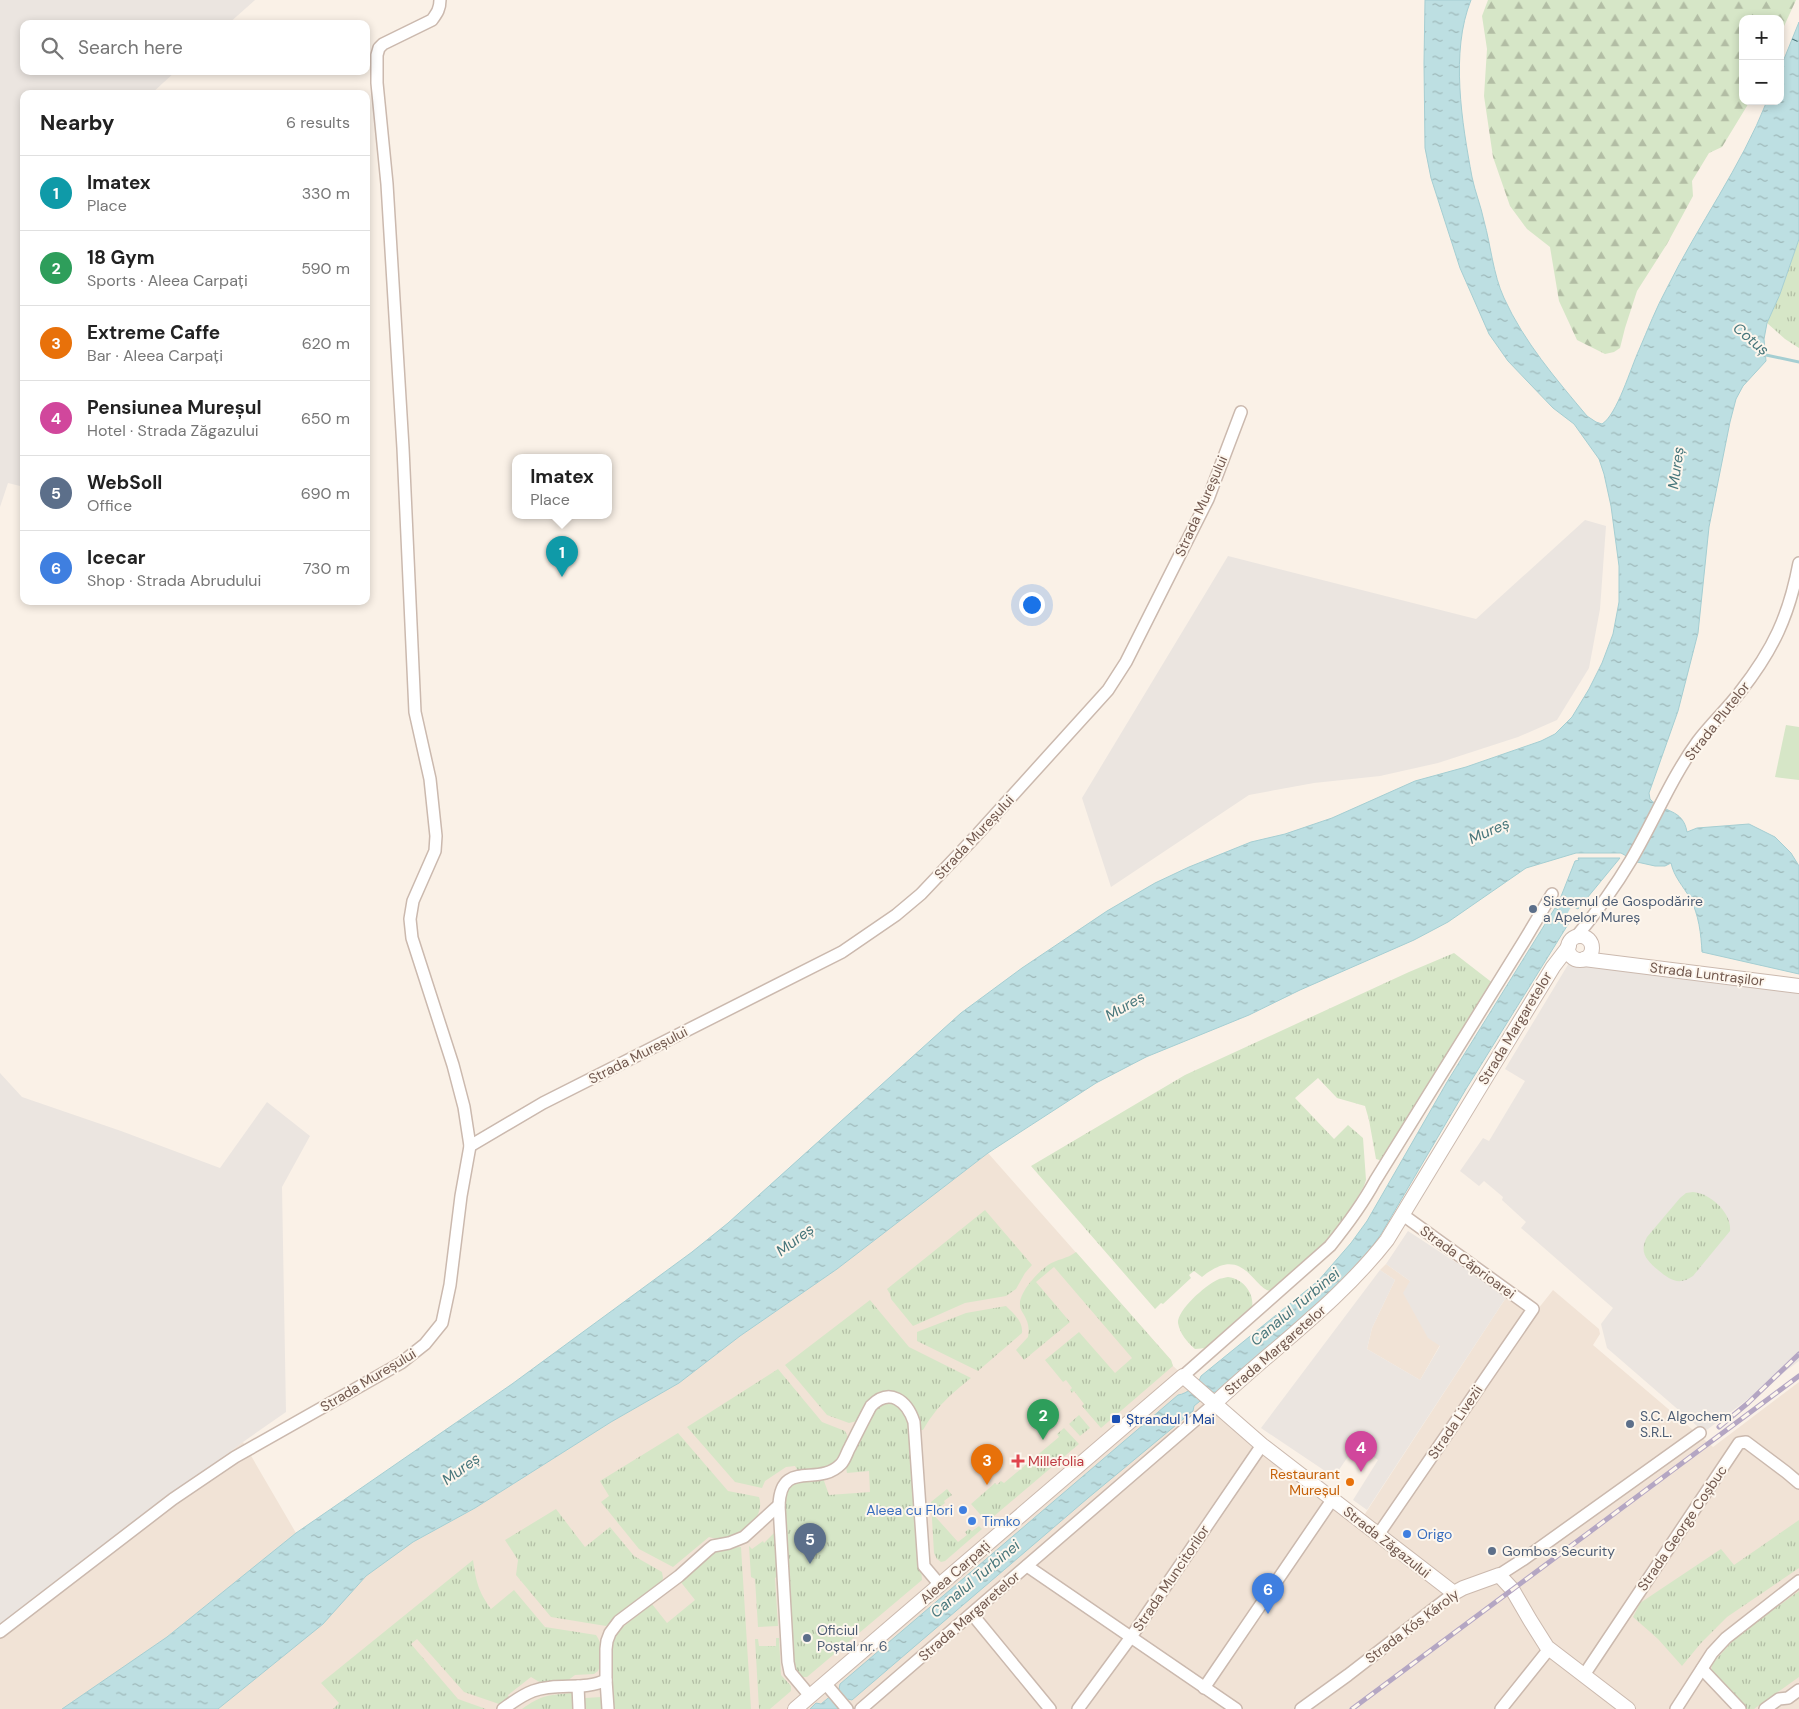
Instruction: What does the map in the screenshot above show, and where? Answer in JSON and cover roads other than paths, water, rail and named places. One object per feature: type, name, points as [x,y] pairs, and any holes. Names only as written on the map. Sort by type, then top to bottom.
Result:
[{"type":"street","points":[[440,0],[437,13],[432,20],[383,44],[379,48],[377,55],[377,83],[388,184],[415,712],[430,779],[436,836],[435,851],[413,901],[410,919],[412,938],[458,1082],[470,1146]]},
{"type":"street","name":"Strada Mureșului","points":[[0,1632],[173,1500],[239,1454],[401,1363],[425,1344],[442,1323],[447,1305],[461,1196],[470,1146],[543,1103],[842,952],[884,924],[921,894],[1108,690],[1126,662],[1208,498],[1242,412]]},
{"type":"street","name":"Strada Plutelor","points":[[1578,945],[1631,860],[1698,741],[1740,693],[1764,659],[1782,627],[1794,589],[1799,563]]},
{"type":"street","points":[[1186,1379],[1330,1246],[1347,1226],[1364,1203],[1375,1181],[1552,894]]},
{"type":"street","name":"Strada Luntrașilor","points":[[1578,945],[1615,962],[1799,986]]},
{"type":"street","name":"Strada Margaretelor","points":[[861,1709],[1028,1566],[1210,1401],[1321,1311],[1342,1290],[1372,1258],[1403,1215],[1552,967],[1578,945]]},
{"type":"street","name":"Strada Căprioarei","points":[[1403,1215],[1533,1309]]},
{"type":"street","name":"Strada Livezii","points":[[1378,1535],[1533,1309]]},
{"type":"street","name":"Strada Zăgazului","points":[[1186,1379],[1262,1445],[1454,1593]]},
{"type":"street","name":"Aleea Carpați","points":[[795,1709],[810,1696],[828,1686],[940,1585],[1186,1379]]},
{"type":"street","points":[[810,1696],[790,1672],[779,1504],[781,1487],[794,1476],[814,1476],[828,1473],[842,1464],[871,1406],[878,1399],[886,1397],[896,1398],[908,1408],[914,1422],[924,1566],[940,1585]]},
{"type":"street","name":"Strada Kós Károly","points":[[1301,1709],[1454,1593],[1462,1588],[1499,1575],[1524,1559],[1700,1433]]},
{"type":"street","name":"Strada George Coșbuc","points":[[1584,1675],[1738,1443],[1746,1442],[1799,1483]]},
{"type":"street","name":"Strada Muncitorilor","points":[[1078,1709],[1131,1637],[1262,1445]]},
{"type":"street","points":[[1204,1688],[1332,1500]]},
{"type":"street","points":[[608,1709],[606,1680],[607,1641],[610,1632],[619,1621],[680,1576],[713,1546],[736,1541],[750,1533],[779,1504]]},
{"type":"street","points":[[1028,1566],[1236,1709]]},
{"type":"street","points":[[1499,1575],[1512,1589],[1549,1649],[1628,1709]]},
{"type":"street","points":[[1676,1709],[1712,1653],[1731,1633],[1799,1581]]},
{"type":"street","points":[[972,1614],[1050,1709]]},
{"type":"street","points":[[1501,1709],[1549,1649]]},
{"type":"street","points":[[1702,1669],[1740,1709]]},
{"type":"street","points":[[504,1709],[534,1690],[596,1685],[606,1680]]},
{"type":"street","points":[[578,1686],[579,1709]]},
{"type":"street","points":[[828,1686],[847,1708]]},
{"type":"street","points":[[1765,1709],[1779,1699],[1788,1698],[1799,1690]]},
{"type":"water","name":"Mureș","points":[[1425,0],[1471,0],[1465,20],[1459,65],[1462,111],[1472,177],[1483,215],[1497,279],[1512,314],[1541,360],[1587,416],[1602,424],[1608,419],[1618,401],[1663,296],[1745,149],[1765,105],[1784,105],[1784,59],[1799,22],[1799,239],[1780,294],[1767,323],[1764,339],[1766,361],[1743,386],[1736,399],[1709,527],[1698,633],[1678,711],[1649,793],[1650,799],[1681,819],[1685,824],[1687,832],[1697,828],[1749,824],[1775,837],[1791,853],[1799,866],[1799,974],[1702,952],[1696,911],[1674,873],[1671,863],[1665,866],[1655,866],[1637,862],[1621,853],[1576,853],[1526,868],[1448,922],[1414,940],[1300,990],[1249,1015],[1146,1057],[1096,1083],[988,1153],[837,1269],[740,1336],[679,1383],[611,1422],[475,1508],[413,1542],[366,1576],[323,1624],[218,1709],[62,1709],[167,1637],[296,1533],[512,1384],[692,1252],[728,1223],[961,1013],[1022,968],[1107,911],[1155,883],[1251,842],[1285,834],[1332,818],[1415,781],[1466,767],[1541,741],[1555,734],[1572,717],[1602,663],[1613,634],[1619,602],[1619,566],[1611,506],[1604,474],[1599,459],[1574,424],[1553,408],[1508,361],[1489,334],[1460,268],[1431,178],[1425,148]]},
{"type":"water","points":[[1578,858],[1620,858],[1578,909],[1560,899],[1575,861],[1579,860]]},
{"type":"water","name":"Canalul Turbinei","points":[[1555,908],[1572,918],[1466,1089],[1381,1234],[1345,1278],[1325,1299],[1282,1337],[1216,1392],[1211,1392],[1194,1406],[1193,1411],[1088,1498],[852,1700],[848,1699],[837,1709],[810,1709],[816,1703],[821,1704],[839,1689],[840,1684],[1178,1395],[1192,1388],[1201,1376],[1318,1281],[1351,1243],[1367,1221],[1447,1082]]},
{"type":"waterway","name":"Cotuș","points":[[1764,353],[1799,362]]},
{"type":"waterway","name":"Canalul Turbinei","points":[[1556,923],[1574,892]]},
{"type":"railway","points":[[1719,1427],[1748,1403],[1799,1354]]},
{"type":"railway","points":[[1352,1709],[1799,1376]]},
{"type":"place","name":"Imatex","points":[[562,577]]},
{"type":"place","name":"Sistemul de Gospodărire a Apelor Mureș","points":[[1533,909]]},
{"type":"place","name":"Ștrandul 1 Mai","points":[[1116,1419]]},
{"type":"place","name":"S.C. Algochem S.R.L.","points":[[1630,1424]]},
{"type":"place","name":"18 Gym","points":[[1043,1440]]},
{"type":"place","name":"Millefolia","points":[[1018,1461]]},
{"type":"place","name":"Pensiunea Mureșul","points":[[1361,1472]]},
{"type":"place","name":"Restaurant Mureșul","points":[[1350,1482]]},
{"type":"place","name":"Extreme Caffe","points":[[987,1485]]},
{"type":"place","name":"Aleea cu Flori","points":[[963,1510]]},
{"type":"place","name":"Timko","points":[[972,1521]]},
{"type":"place","name":"Origo","points":[[1407,1534]]},
{"type":"place","name":"Gombos Security","points":[[1492,1551]]},
{"type":"place","name":"WebSoll","points":[[810,1564]]},
{"type":"place","name":"Icecar","points":[[1268,1614]]},
{"type":"place","name":"Oficiul Poștal nr. 6","points":[[807,1638]]}]
